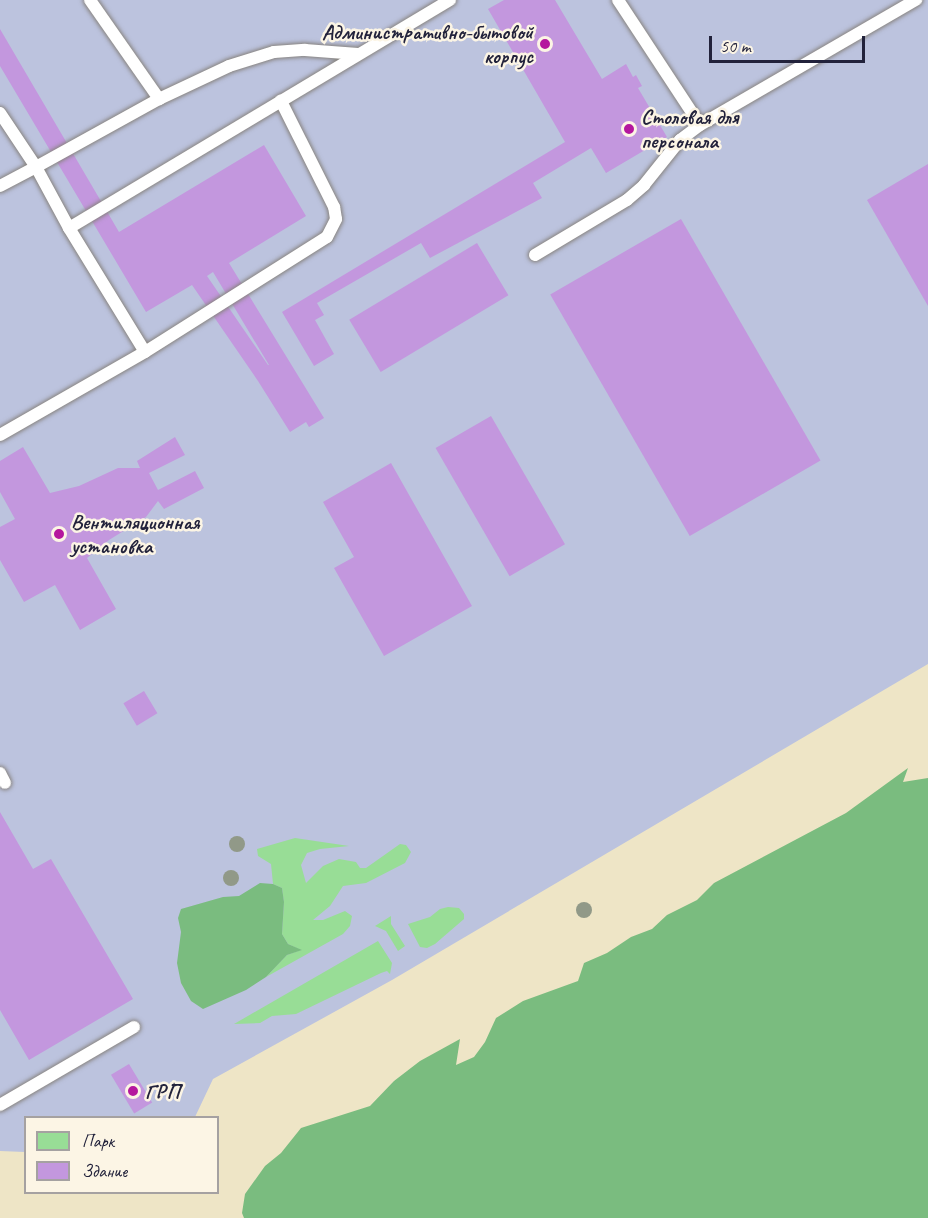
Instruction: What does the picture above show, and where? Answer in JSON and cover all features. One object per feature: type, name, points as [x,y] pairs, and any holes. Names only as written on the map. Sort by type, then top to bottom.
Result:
[{"type":"lane","points":[[90,0],[159,99]]},
{"type":"lane","points":[[69,228],[450,0]]},
{"type":"lane","points":[[618,0],[700,125]]},
{"type":"lane","points":[[535,255],[627,200],[644,185],[680,141],[700,125],[916,0]]},
{"type":"lane","points":[[0,186],[159,99],[229,66],[274,52],[305,50],[358,54]]},
{"type":"lane","points":[[0,435],[145,352],[327,237],[336,219],[334,207],[281,101]]},
{"type":"lane","points":[[0,113],[36,167],[69,228],[145,352]]},
{"type":"lane","points":[[0,1105],[134,1027]]},
{"type":"shaded area","points":[[0,0],[928,0],[928,664],[392,980],[213,1079],[195,1116],[24,1116],[24,1152],[0,1151]]},
{"type":"green space","points":[[908,768],[903,782],[928,778],[928,1218],[244,1218],[242,1213],[245,1194],[265,1166],[281,1153],[301,1128],[370,1106],[394,1081],[420,1061],[460,1039],[456,1065],[474,1057],[485,1042],[496,1018],[523,1001],[578,981],[584,963],[607,953],[631,937],[652,929],[667,915],[697,900],[714,883],[846,813]]},
{"type":"green space","points":[[295,838],[349,846],[320,849],[307,853],[301,865],[306,883],[323,866],[339,859],[356,862],[360,868],[366,868],[400,844],[406,845],[411,852],[405,863],[366,883],[343,886],[330,906],[313,920],[323,920],[345,911],[352,916],[350,926],[343,934],[266,977],[287,955],[301,950],[288,944],[282,934],[284,902],[282,888],[273,884],[271,864],[258,856],[257,849]]},
{"type":"green space","points":[[260,883],[273,884],[282,888],[284,902],[282,934],[288,944],[302,950],[287,955],[266,977],[246,990],[203,1009],[191,1001],[181,983],[177,963],[181,932],[178,918],[181,909],[223,897],[239,896]]},
{"type":"green space","points":[[459,908],[464,914],[464,919],[435,944],[427,948],[420,947],[408,924],[430,917],[440,909]]},
{"type":"green space","points":[[391,916],[391,924],[405,946],[398,951],[386,931],[375,926]]},
{"type":"green space","points":[[378,941],[392,963],[390,974],[387,971],[381,973],[296,1014],[272,1016],[260,1023],[234,1024]]},
{"type":"building","points":[[504,0],[555,0],[602,79],[626,64],[633,77],[636,75],[642,86],[638,88],[667,137],[606,173],[591,148],[533,183],[542,198],[430,258],[421,243],[317,303],[324,315],[315,320],[334,354],[314,366],[282,312],[565,142],[488,9]]},
{"type":"building","points":[[0,29],[119,232],[264,145],[306,216],[229,263],[324,418],[309,427],[306,422],[290,432],[192,285],[146,312],[0,66]],"holes":[[[213,272],[269,365],[207,276]]]},
{"type":"building","points":[[928,164],[928,306],[867,200]]},
{"type":"building","points":[[681,219],[821,461],[690,536],[550,294]]},
{"type":"building","points":[[477,243],[508,295],[381,372],[349,320]]},
{"type":"building","points":[[491,416],[565,544],[510,576],[436,448]]},
{"type":"building","name":"Вентиляционная установка","points":[[175,437],[185,455],[149,473],[158,490],[195,471],[204,488],[164,509],[158,501],[146,517],[109,540],[87,558],[116,609],[80,630],[55,585],[24,602],[0,560],[0,527],[15,519],[0,492],[0,461],[23,447],[50,493],[79,486],[118,468],[140,468],[137,461]]},
{"type":"building","points":[[391,463],[472,606],[384,656],[334,568],[354,557],[323,502]]},
{"type":"building","points":[[144,691],[157,713],[137,726],[123,703]]},
{"type":"building","points":[[0,812],[33,869],[51,859],[133,999],[29,1060],[0,1010]]},
{"type":"building","name":"ГРП","points":[[129,1064],[152,1103],[134,1113],[111,1075]]},
{"type":"place","name":"Административно-бытовой корпус","points":[[545,44]]},
{"type":"place","name":"Столовая для персонала","points":[[629,129]]},
{"type":"place","name":"Вентиляционная установка","points":[[59,534]]},
{"type":"place","name":"ГРП","points":[[133,1091]]}]
